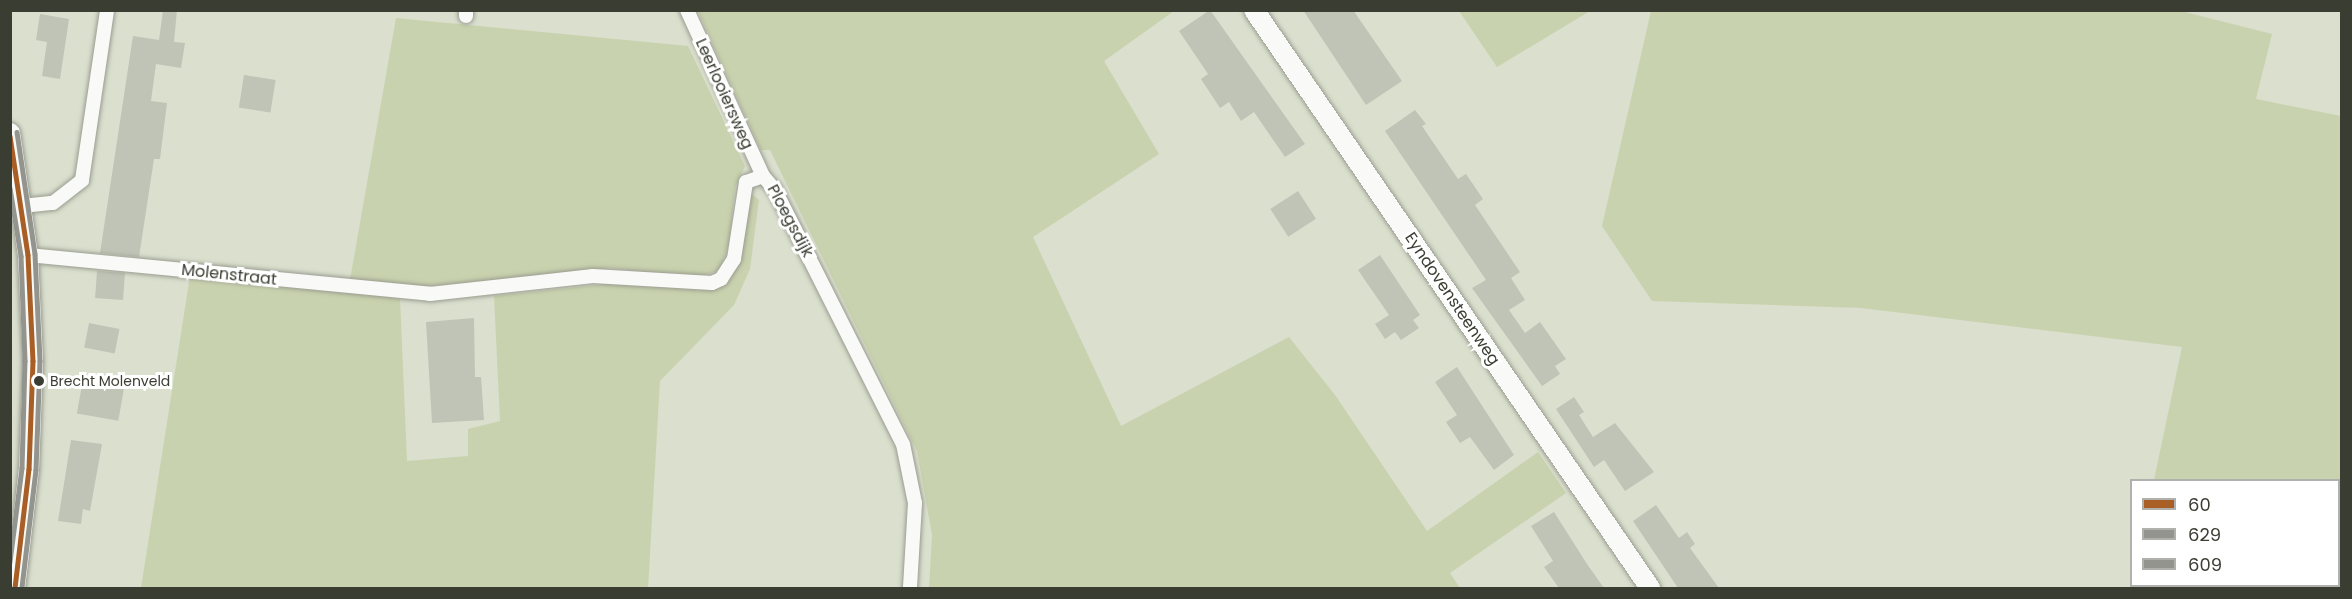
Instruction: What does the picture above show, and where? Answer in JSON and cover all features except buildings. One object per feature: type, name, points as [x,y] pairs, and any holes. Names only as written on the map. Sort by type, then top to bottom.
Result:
[{"type":"street","points":[[22,206],[53,203],[82,180],[106,10]]},
{"type":"street","name":"Leerlooiersweg","points":[[687,10],[763,176]]},
{"type":"street","name":"Eyndovensteenweg","points":[[1254,10],[1650,588]]},
{"type":"street","points":[[10,133],[28,255],[33,361],[29,469],[15,588]]},
{"type":"street","name":"Ploegsdijk","points":[[430,294],[593,276],[712,283],[721,279],[734,259],[746,182],[763,176],[775,190],[903,444],[915,503],[910,588]]},
{"type":"street","name":"Molenstraat","points":[[28,255],[430,294]]},
{"type":"green space","points":[[2177,10],[2272,34],[2256,99],[2341,116],[2341,588],[2131,588],[2340,587],[2340,479],[2154,479],[2182,347],[1861,308],[1652,301],[1602,226],[1651,11]]},
{"type":"green space","points":[[698,11],[1174,11],[1104,61],[1159,154],[1033,237],[1121,426],[1289,337],[1335,395],[1427,531],[1538,452],[1566,493],[1450,573],[1460,588],[929,588],[932,535],[917,451],[770,150],[761,150]]},
{"type":"green space","points":[[1459,11],[1590,11],[1497,67]]},
{"type":"green space","points":[[396,18],[688,46],[745,166],[735,188],[729,244],[720,270],[695,278],[612,268],[421,287],[350,280]]},
{"type":"green space","points":[[749,192],[759,200],[750,269],[734,305],[660,381],[648,588],[141,588],[190,276],[400,298],[407,461],[468,456],[468,429],[500,421],[494,296],[625,282],[713,290],[724,285],[739,262]]},
{"type":"transit line","name":"609","points":[[17,132],[35,254],[40,361],[36,470],[22,588]]},
{"type":"transit line","name":"60","points":[[10,136],[28,255],[33,361],[29,469],[15,588]]},
{"type":"transit line","name":"629","points":[[10,188],[21,256],[25,361],[22,468],[10,562]]},
{"type":"place","name":"Brecht Molenveld","points":[[39,381]]}]
